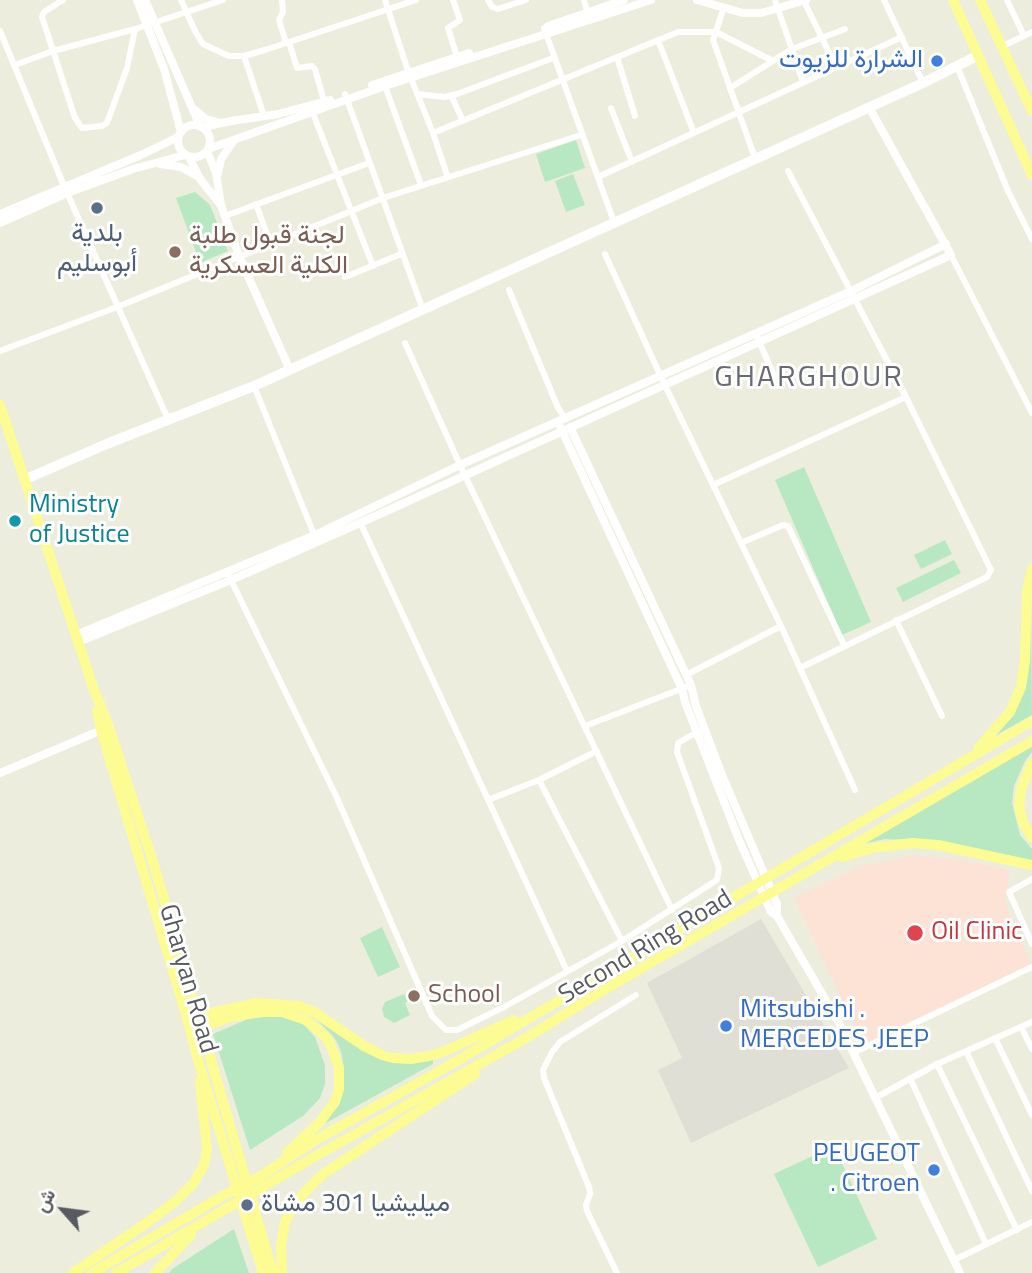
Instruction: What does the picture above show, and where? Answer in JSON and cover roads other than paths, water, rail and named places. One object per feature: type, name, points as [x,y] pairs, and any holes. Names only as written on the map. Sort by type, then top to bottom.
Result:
[{"type":"highway","points":[[953,0],[1032,175]]},
{"type":"highway","points":[[980,0],[1032,111]]},
{"type":"highway","name":"Gharyan Road","points":[[0,405],[105,728],[154,865],[193,1017],[273,1273]]},
{"type":"highway","points":[[969,756],[1001,725],[1017,700],[1026,661],[1027,592],[1032,569]]},
{"type":"highway","name":"Second Ring Road","points":[[263,1181],[272,1169],[314,1141],[450,1065],[1032,721]]},
{"type":"highway","name":"Second Ring Road","points":[[263,1181],[526,1038],[1032,741]]},
{"type":"highway","points":[[1032,763],[1021,789],[1019,806],[1023,822],[1032,838]]},
{"type":"highway","points":[[825,862],[872,848],[912,843],[938,845],[1032,865]]},
{"type":"highway","points":[[193,1017],[256,1003],[299,1006],[314,1012],[382,1055],[411,1059],[445,1051],[549,1006]]},
{"type":"highway","points":[[197,1029],[230,1017],[260,1012],[282,1012],[306,1020],[318,1028],[331,1045],[339,1067],[340,1079],[335,1102],[319,1123],[272,1169]]},
{"type":"highway","name":"Gharyan Road","points":[[197,1029],[200,1067],[263,1273]]},
{"type":"highway","points":[[282,1273],[281,1247],[285,1222],[306,1191],[324,1174],[526,1038]]},
{"type":"highway","points":[[73,1273],[176,1201],[193,1184],[204,1165],[207,1149],[200,1067]]},
{"type":"highway","points":[[92,1273],[219,1198],[263,1181]]},
{"type":"highway","points":[[116,1273],[226,1210],[263,1181]]},
{"type":"highway","points":[[155,1273],[165,1259],[202,1224]]},
{"type":"main road","points":[[26,479],[290,370],[923,83],[977,56]]},
{"type":"street","points":[[63,0],[44,12],[42,17],[78,124],[82,128],[107,123],[127,68],[135,29]]},
{"type":"street","points":[[137,0],[201,127],[209,135],[207,150],[217,180],[221,205],[239,256],[290,370]]},
{"type":"street","points":[[145,0],[179,134],[178,147],[221,205]]},
{"type":"street","points":[[181,0],[203,44],[229,56],[244,56],[416,0]]},
{"type":"street","points":[[15,65],[223,0]]},
{"type":"street","points":[[282,0],[283,12],[279,20],[297,68],[313,67],[324,101]]},
{"type":"street","points":[[385,0],[447,176]]},
{"type":"street","points":[[453,0],[460,20],[448,27],[457,57]]},
{"type":"street","points":[[488,0],[492,7],[498,9],[526,0]]},
{"type":"street","points":[[584,0],[588,15]]},
{"type":"street","points":[[0,214],[65,190],[154,163],[187,156],[199,157],[207,150],[346,97],[588,15],[624,0]]},
{"type":"street","points":[[588,15],[651,0]]},
{"type":"street","points":[[696,0],[743,13],[761,13],[776,4],[805,0],[836,67]]},
{"type":"street","points":[[884,0],[923,83]]},
{"type":"street","points":[[1018,0],[1008,2],[1024,36]]},
{"type":"street","points":[[776,4],[803,82]]},
{"type":"street","points":[[724,7],[713,40],[755,158]]},
{"type":"street","points":[[730,89],[792,49],[845,29]]},
{"type":"street","points":[[0,223],[131,159],[189,126],[201,127],[264,116],[346,97],[385,86],[457,57],[544,30]]},
{"type":"street","points":[[544,30],[614,222]]},
{"type":"street","points":[[0,31],[65,190],[168,419]]},
{"type":"street","points":[[433,133],[678,32],[716,32],[773,61]]},
{"type":"street","points":[[1001,47],[1032,32]]},
{"type":"street","points":[[598,177],[902,37]]},
{"type":"street","points":[[658,40],[694,133]]},
{"type":"street","points":[[244,56],[264,116]]},
{"type":"street","points":[[617,57],[635,116]]},
{"type":"street","points":[[418,93],[451,95],[554,58]]},
{"type":"street","points":[[957,66],[1008,191],[1032,240]]},
{"type":"street","points":[[385,86],[421,185]]},
{"type":"street","points":[[451,95],[463,121]]},
{"type":"street","points":[[346,97],[422,310]]},
{"type":"street","points":[[192,107],[206,119],[220,123]]},
{"type":"street","points":[[869,107],[946,244],[1032,413]]},
{"type":"street","points":[[611,108],[632,162]]},
{"type":"street","points":[[312,111],[373,266]]},
{"type":"street","points":[[0,351],[117,307],[383,198],[581,135]]},
{"type":"street","points":[[217,180],[221,159],[236,139]]},
{"type":"street","points":[[154,163],[181,167],[200,179]]},
{"type":"street","points":[[225,216],[369,163]]},
{"type":"street","points":[[788,171],[992,569],[987,577],[800,668]]},
{"type":"street","points":[[256,204],[270,243]]},
{"type":"street","points":[[77,638],[229,576],[566,431],[706,357],[946,244]]},
{"type":"street","points":[[345,277],[401,254]]},
{"type":"street","points":[[606,254],[855,790]]},
{"type":"street","points":[[358,519],[460,465],[562,421],[710,365],[951,255]]},
{"type":"street","points":[[509,290],[566,431],[641,593],[700,730],[771,912],[778,916],[853,1053],[961,1273]]},
{"type":"street","points":[[807,311],[812,319]]},
{"type":"street","points":[[756,334],[775,378]]},
{"type":"street","points":[[405,343],[465,476],[672,910]]},
{"type":"street","points":[[706,357],[710,365]]},
{"type":"street","points":[[254,386],[316,538]]},
{"type":"street","points":[[713,485],[906,397]]},
{"type":"street","points":[[358,519],[567,971]]},
{"type":"street","points":[[741,543],[783,525],[789,526],[844,645]]},
{"type":"street","points":[[229,576],[337,798],[429,1009],[436,1022],[446,1030],[457,1030],[504,1007],[622,941],[717,880],[719,873],[715,853],[677,752],[678,743],[700,730]]},
{"type":"street","points":[[641,593],[691,685],[700,730]]},
{"type":"street","points":[[896,620],[942,716]]},
{"type":"street","points":[[686,675],[781,626]]},
{"type":"street","points":[[585,726],[691,685]]},
{"type":"street","points":[[0,773],[105,728]]},
{"type":"street","points":[[488,800],[539,780],[597,751]]},
{"type":"street","points":[[539,780],[622,941]]},
{"type":"street","points":[[1032,879],[1009,892],[1032,944]]},
{"type":"street","points":[[853,1053],[1032,967]]},
{"type":"street","points":[[617,1273],[587,1211],[589,1187],[543,1070],[560,1042],[636,995]]},
{"type":"street","points":[[874,1098],[937,1064],[1032,1022]]},
{"type":"street","points":[[1021,1027],[1032,1049]]},
{"type":"street","points":[[995,1038],[1032,1115]]},
{"type":"street","points":[[966,1051],[1032,1191]]},
{"type":"street","points":[[937,1064],[1017,1230]]},
{"type":"street","points":[[910,1078],[986,1244]]},
{"type":"street","points":[[954,1260],[1032,1222]]},
{"type":"place","name":"الشرارة للزيوت","points":[[937,61]]},
{"type":"place","name":"بلدية أبوسليم","points":[[97,208]]},
{"type":"place","name":"لجنة قبول طلبة الكلية العسكرية","points":[[175,252]]},
{"type":"place","name":"Ministry of Justice","points":[[15,521]]},
{"type":"place","name":"Oil Clinic","points":[[915,933]]},
{"type":"place","name":"School","points":[[414,996]]},
{"type":"place","name":"Mitsubishi . MERCEDES .JEEP","points":[[726,1026]]},
{"type":"place","name":"PEUGEOT . Citroen","points":[[934,1170]]},
{"type":"place","name":"ميليشيا 301 مشاة","points":[[247,1205]]},
{"type":"district","name":"GHARGHOUR","points":[[809,379]]}]
